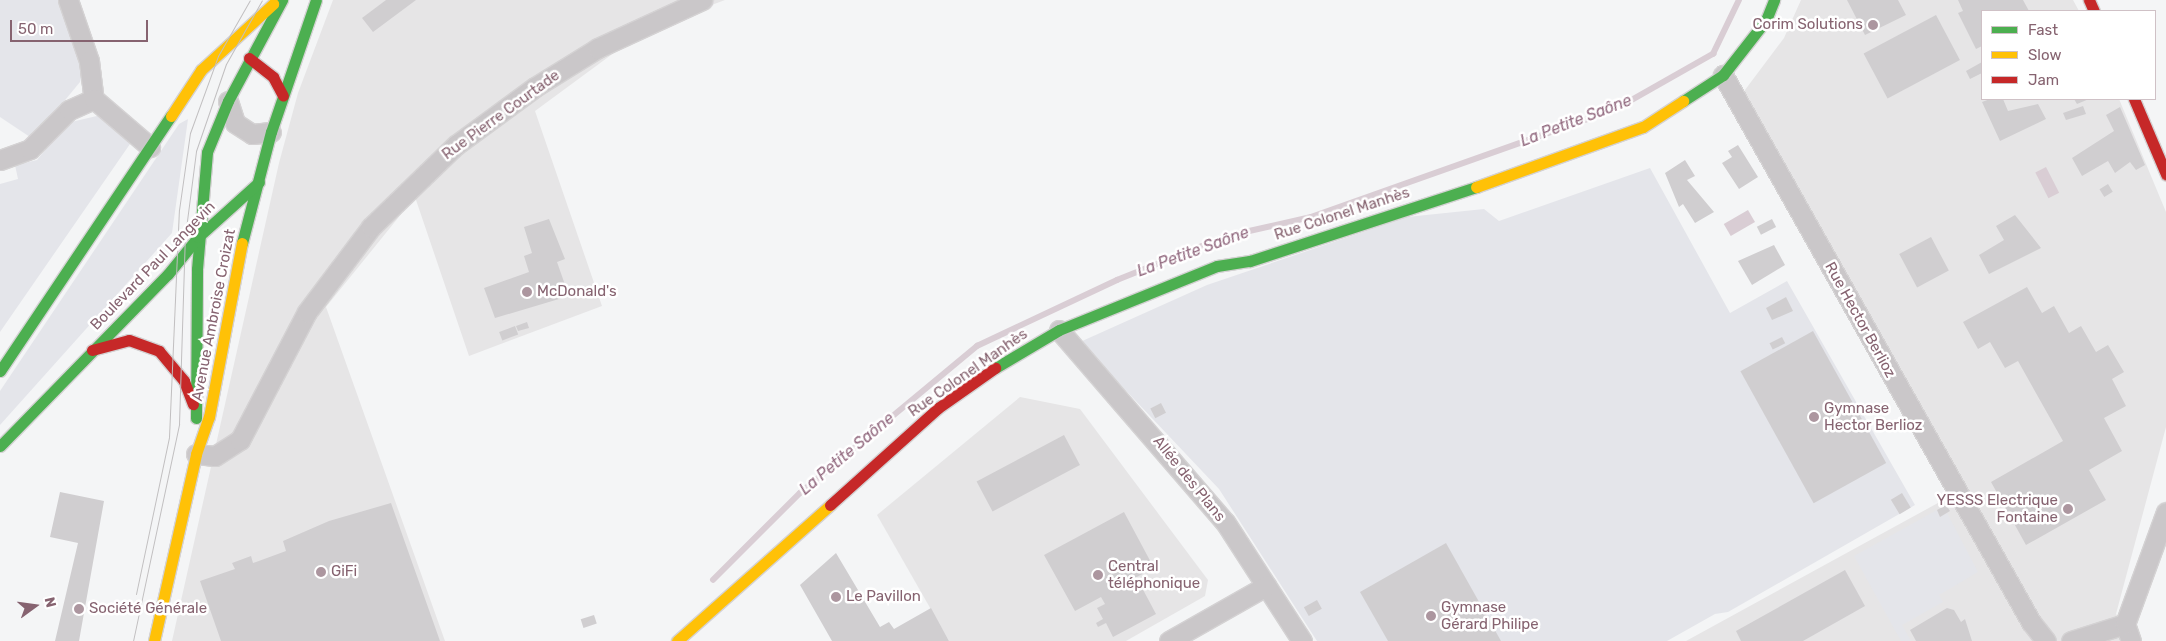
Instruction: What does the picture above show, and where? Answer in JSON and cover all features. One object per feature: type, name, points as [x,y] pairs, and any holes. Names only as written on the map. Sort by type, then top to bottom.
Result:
[{"type":"street","points":[[68,0],[89,61],[94,99],[150,147]]},
{"type":"street","points":[[0,371],[201,70],[278,0]]},
{"type":"street","name":"Avenue Ambroise Croizat","points":[[196,454],[198,237],[207,152],[228,101],[249,58],[282,0]]},
{"type":"street","points":[[260,181],[271,132],[316,0]]},
{"type":"street","name":"Rue Pierre Courtade","points":[[196,454],[215,456],[240,440],[307,312],[371,227],[456,145],[535,86],[598,48],[702,0]]},
{"type":"street","name":"Rue Colonel Manhès","points":[[677,641],[938,408],[1059,330],[1217,266],[1250,261],[1503,178],[1643,127],[1678,108],[1723,74],[1766,20],[1774,0]]},
{"type":"street","points":[[227,74],[249,58],[273,77],[283,96]]},
{"type":"street","name":"Rue Hector Berlioz","points":[[1723,74],[2026,614],[2046,641]]},
{"type":"street","points":[[172,116],[204,92]]},
{"type":"street","points":[[0,160],[30,149],[69,110],[94,99]]},
{"type":"street","points":[[2134,100],[2166,174]]},
{"type":"street","points":[[228,101],[235,123],[252,134],[271,132]]},
{"type":"street","name":"Avenue Ambroise Croizat","points":[[154,641],[196,454],[209,417],[240,252],[260,181]]},
{"type":"street","name":"Boulevard Paul Langevin","points":[[0,446],[168,274],[198,237],[260,181]]},
{"type":"street","name":"Allée des Plans","points":[[1059,330],[1219,514],[1302,641]]},
{"type":"street","name":"Avenue Ambroise Croizat","points":[[91,351],[130,340],[159,350],[184,381],[196,412]]},
{"type":"street","points":[[2072,641],[2128,633],[2166,512]]},
{"type":"street","points":[[1170,641],[1266,586]]},
{"type":"shaded area","points":[[0,0],[61,0],[83,71],[80,82],[33,139],[0,117]]},
{"type":"shaded area","points":[[333,0],[725,0],[645,30],[535,111],[602,306],[469,356],[415,197],[326,307],[445,641],[172,641],[279,163],[298,93]]},
{"type":"shaded area","points":[[1801,0],[2073,0],[2078,10],[1981,10],[1981,100],[2119,100],[2166,212],[2166,427],[2116,614],[2137,641],[1686,641],[1958,492],[1742,94],[1784,38]]},
{"type":"shaded area","points":[[101,115],[130,144],[0,332],[0,184],[18,179],[15,165],[37,160],[67,123]]},
{"type":"shaded area","points":[[188,119],[172,233],[0,425],[0,391],[179,124]]},
{"type":"shaded area","points":[[2046,167],[2059,193],[2048,198],[2035,172]]},
{"type":"shaded area","points":[[1650,168],[1730,313],[1787,281],[1915,505],[1728,612],[1715,614],[1667,641],[1317,641],[1219,489],[1080,342],[1207,285],[1407,217],[1484,209],[1499,221]]},
{"type":"shaded area","points":[[1748,210],[1755,222],[1731,236],[1724,224]]},
{"type":"shaded area","points":[[1020,397],[1080,409],[1208,580],[1205,596],[1126,641],[949,641],[877,515]]},
{"type":"shaded area","points":[[1937,510],[1940,517],[1947,513],[1978,572],[1939,595],[1943,602],[1902,625],[1911,641],[1901,641],[1854,556]]},
{"type":"building","points":[[386,0],[416,0],[373,32],[362,18]]},
{"type":"building","name":"Corim Solutions","points":[[1847,0],[1898,0],[1906,15],[1865,35]]},
{"type":"building","points":[[1958,0],[2023,0],[2028,10],[1981,10],[1981,46],[1976,49],[1958,13],[1963,11]]},
{"type":"building","points":[[1936,15],[1960,60],[1888,99],[1864,53]]},
{"type":"building","points":[[1981,63],[1981,74],[1970,79],[1966,71]]},
{"type":"building","points":[[2003,100],[2008,111],[2038,104],[2046,119],[2000,141],[1982,102]]},
{"type":"building","points":[[2075,100],[2087,100],[2077,104]]},
{"type":"building","points":[[2083,106],[2086,114],[2066,120],[2063,113]]},
{"type":"building","points":[[2120,107],[2145,165],[2136,170],[2130,162],[2115,173],[2108,161],[2082,176],[2072,158],[2114,131],[2106,115]]},
{"type":"building","points":[[1738,145],[1758,177],[1739,189],[1722,163],[1732,157],[1728,151]]},
{"type":"building","points":[[1685,160],[1695,176],[1687,180],[1714,212],[1695,223],[1683,204],[1679,207],[1665,173]]},
{"type":"building","points":[[2108,184],[2113,192],[2104,197],[2100,189]]},
{"type":"building","points":[[2015,215],[2041,248],[1989,274],[1979,255],[2004,240],[1996,226]]},
{"type":"building","name":"McDonald's","points":[[549,219],[565,259],[557,262],[569,296],[495,318],[484,288],[529,272],[524,256],[532,253],[524,227]]},
{"type":"building","points":[[1772,219],[1776,227],[1761,235],[1757,227]]},
{"type":"building","points":[[1931,237],[1949,271],[1917,287],[1899,254]]},
{"type":"building","points":[[1774,245],[1785,265],[1752,285],[1738,261]]},
{"type":"building","points":[[2027,287],[2042,313],[2054,306],[2069,333],[2081,326],[2096,352],[2108,345],[2124,372],[2112,379],[2126,406],[2104,418],[2122,451],[2089,470],[2106,500],[2026,545],[1991,482],[2063,441],[2018,361],[2005,368],[1990,342],[1978,349],[1963,322]]},
{"type":"building","points":[[1786,297],[1793,311],[1772,320],[1766,308]]},
{"type":"building","points":[[527,322],[529,328],[518,331],[516,326]]},
{"type":"building","points":[[515,326],[518,334],[502,340],[499,332]]},
{"type":"building","name":"Gymnase Hector Berlioz","points":[[1813,331],[1886,463],[1814,503],[1740,371]]},
{"type":"building","points":[[1782,337],[1785,343],[1773,350],[1770,343]]},
{"type":"building","points":[[1161,403],[1166,413],[1155,418],[1150,408]]},
{"type":"building","points":[[1064,435],[1080,465],[993,511],[977,481]]},
{"type":"building","points":[[60,492],[104,501],[79,641],[55,641],[78,543],[50,537]]},
{"type":"building","points":[[1902,493],[1911,508],[1900,514],[1891,500]]},
{"type":"building","name":"GiFi","points":[[391,503],[440,641],[221,641],[200,581],[235,569],[232,563],[251,556],[253,563],[286,551],[283,541],[329,521]]},
{"type":"building","points":[[1946,505],[1950,511],[1940,517],[1937,510]]},
{"type":"building","name":"Central téléphonique","points":[[1124,512],[1154,568],[1127,582],[1131,589],[1140,584],[1156,614],[1113,637],[1106,623],[1098,627],[1096,623],[1103,619],[1097,608],[1105,604],[1101,597],[1075,611],[1044,555]]},
{"type":"building","name":"Gymnase Gérard Philipe","points":[[1446,543],[1501,641],[1388,641],[1360,592]]},
{"type":"building","name":"Le Pavillon","points":[[836,553],[880,627],[889,622],[894,629],[931,608],[949,641],[832,641],[800,585]]},
{"type":"building","points":[[1845,570],[1865,606],[1803,641],[1741,641],[1736,631]]},
{"type":"building","points":[[1317,600],[1322,609],[1309,616],[1304,607]]},
{"type":"building","points":[[1947,608],[1954,610],[1961,622],[1965,619],[1972,641],[1916,641],[1910,630]]},
{"type":"building","points":[[594,615],[597,624],[583,628],[581,619]]},
{"type":"waterway","name":"La Petite Saône","points":[[713,580],[800,493],[977,346],[1117,280],[1227,236],[1311,217],[1616,109],[1713,54],[1739,0]]},
{"type":"tram line","points":[[136,594],[169,437],[179,210],[190,133],[218,56],[250,0]]},
{"type":"tram line","points":[[133,641],[179,424],[185,236],[196,151],[226,64],[262,0]]},
{"type":"traffic: fast","points":[[196,418],[197,269],[207,152],[228,101],[282,0]]},
{"type":"traffic: fast","points":[[242,243],[271,132],[316,0]]},
{"type":"traffic: fast","points":[[1683,101],[1723,75],[1766,20],[1774,0]]},
{"type":"traffic: fast","points":[[0,371],[171,116]]},
{"type":"traffic: fast","points":[[0,446],[168,274],[198,237],[259,182]]},
{"type":"traffic: fast","points":[[995,368],[1059,330],[1217,266],[1250,261],[1476,187]]},
{"type":"traffic: slow","points":[[171,116],[201,70],[273,4]]},
{"type":"traffic: slow","points":[[1476,187],[1643,127],[1683,101]]},
{"type":"traffic: slow","points":[[154,641],[196,454],[209,417],[242,243]]},
{"type":"traffic: slow","points":[[677,641],[830,505]]},
{"type":"traffic: jam","points":[[2089,0],[2094,10]]},
{"type":"traffic: jam","points":[[249,58],[273,77],[283,96]]},
{"type":"traffic: jam","points":[[2134,100],[2166,174]]},
{"type":"traffic: jam","points":[[92,350],[129,340],[159,351],[184,381],[193,404]]},
{"type":"traffic: jam","points":[[830,505],[938,408],[995,368]]},
{"type":"place","name":"Corim Solutions","points":[[1873,25]]},
{"type":"place","name":"McDonald's","points":[[527,292]]},
{"type":"place","name":"Gymnase Hector Berlioz","points":[[1814,417]]},
{"type":"place","name":"YESSS Electrique Fontaine","points":[[2068,509]]},
{"type":"place","name":"GiFi","points":[[321,572]]},
{"type":"place","name":"Central téléphonique","points":[[1098,575]]},
{"type":"place","name":"Le Pavillon","points":[[836,597]]},
{"type":"place","name":"Société Générale","points":[[79,609]]},
{"type":"place","name":"Gymnase Gérard Philipe","points":[[1431,616]]}]
